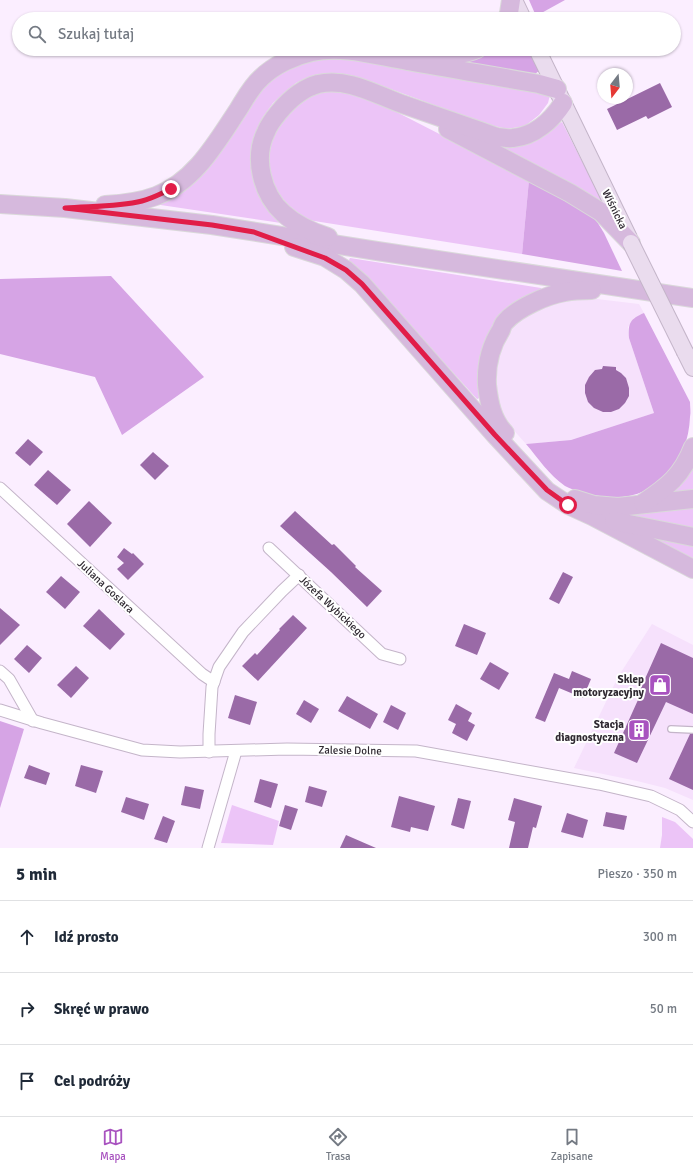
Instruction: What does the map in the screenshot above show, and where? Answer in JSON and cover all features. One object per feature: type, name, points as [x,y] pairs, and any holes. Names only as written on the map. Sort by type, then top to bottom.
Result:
[{"type":"main road","points":[[509,12],[512,0]]},
{"type":"main road","points":[[512,0],[519,12]]},
{"type":"main road","points":[[65,208],[142,201],[171,189],[194,171],[205,158],[261,77],[276,66],[299,56]]},
{"type":"main road","points":[[377,251],[319,234],[293,222],[282,212],[271,198],[264,185],[261,163],[261,146],[265,133],[272,121],[282,108],[293,98],[305,89],[319,84],[336,83],[352,85],[497,137],[513,138],[526,135],[539,128],[553,117],[560,96],[539,84],[383,56]]},
{"type":"main road","name":"Wiśnicka","points":[[540,56],[693,368]]},
{"type":"main road","points":[[403,104],[477,145],[570,193],[601,212],[631,243]]},
{"type":"main road","points":[[0,204],[65,208],[212,225],[693,298]]},
{"type":"main road","points":[[254,232],[325,258],[346,270],[362,284],[495,435],[547,490],[568,505],[693,569]]},
{"type":"main road","points":[[622,287],[564,292],[542,298],[524,307],[506,322],[494,341],[488,358],[486,377],[488,399],[494,417],[502,430],[552,485],[570,497],[594,505],[618,507],[693,499]]},
{"type":"main road","points":[[640,505],[660,492],[675,479],[685,465],[693,447]]},
{"type":"main road","points":[[592,516],[693,537]]},
{"type":"street","name":"Juliana Goslara","points":[[0,488],[202,674],[214,682]]},
{"type":"street","name":"Józefa Wybickiego","points":[[269,548],[382,654],[400,659]]},
{"type":"street","points":[[209,752],[208,734],[212,687],[219,667],[243,632],[299,575]]},
{"type":"street","points":[[0,671],[8,679],[33,721]]},
{"type":"street","name":"Zalesie Dolne","points":[[0,710],[33,721],[142,750],[180,752],[287,749],[416,751],[599,784],[651,796],[680,810],[693,822]]},
{"type":"street","points":[[208,848],[236,751]]},
{"type":"lane","points":[[671,729],[693,730]]},
{"type":"shaded area","points":[[529,0],[565,0],[543,12],[534,12]]},
{"type":"shaded area","points":[[532,56],[539,71],[532,76],[426,58]]},
{"type":"shaded area","points":[[340,57],[550,95],[548,103],[539,115],[525,126],[507,129],[486,124],[366,80],[345,75],[316,75],[296,83],[273,103],[263,117],[256,133],[253,149],[281,218],[281,223],[154,204],[267,83],[286,69],[307,60]]},
{"type":"shaded area","points":[[337,88],[379,103],[529,180],[522,254],[308,220],[290,207],[278,193],[269,171],[269,153],[277,122],[306,94]]},
{"type":"shaded area","points":[[562,122],[603,203],[447,123],[532,141]]},
{"type":"shaded area","points":[[529,180],[596,220],[604,233],[622,271],[522,254]]},
{"type":"shaded area","points":[[350,258],[541,288],[542,291],[520,299],[505,311],[482,397],[477,399],[369,280],[348,262]]},
{"type":"shaded area","points":[[111,276],[204,377],[122,435],[95,377],[0,354],[0,279]]},
{"type":"shaded area","points":[[580,297],[639,304],[644,313],[634,318],[628,327],[629,338],[654,413],[571,440],[526,444],[502,417],[496,399],[497,356],[504,337],[516,321],[534,310],[559,300]]},
{"type":"shaded area","points":[[644,313],[690,402],[688,435],[682,452],[674,466],[663,479],[650,488],[635,494],[618,497],[600,496],[569,488],[554,477],[526,444],[571,440],[654,413],[629,338],[631,322],[636,317]]},
{"type":"shaded area","points":[[693,462],[693,492],[660,497]]},
{"type":"shaded area","points":[[693,504],[693,530],[621,515]]},
{"type":"shaded area","points":[[639,531],[693,543],[693,561]]},
{"type":"shaded area","points":[[652,624],[693,645],[693,800],[665,788],[574,768],[618,677]]},
{"type":"shaded area","points":[[0,721],[24,729],[0,808]]},
{"type":"shaded area","points":[[232,805],[279,821],[273,845],[221,843]]},
{"type":"shaded area","points":[[662,817],[675,822],[693,839],[693,848],[660,848]]},
{"type":"building","points":[[660,83],[672,107],[648,119],[646,116],[617,130],[607,109],[617,104],[633,104],[633,96]]},
{"type":"building","points":[[603,366],[616,367],[616,370],[626,378],[629,388],[629,396],[625,403],[619,409],[611,412],[603,412],[594,408],[588,402],[585,393],[585,385],[589,377],[595,370],[602,369]]},
{"type":"building","points":[[28,439],[43,452],[30,466],[15,453]]},
{"type":"building","points":[[153,452],[169,466],[155,480],[140,465]]},
{"type":"building","points":[[48,470],[71,490],[57,505],[34,485]]},
{"type":"building","points":[[89,501],[112,523],[90,547],[67,524]]},
{"type":"building","points":[[295,511],[332,545],[334,544],[356,566],[355,567],[382,591],[367,607],[280,526]]},
{"type":"building","points":[[124,548],[132,554],[133,553],[144,564],[128,580],[117,569],[124,563],[117,557]]},
{"type":"building","points":[[563,572],[573,577],[559,604],[549,599]]},
{"type":"building","points":[[61,576],[80,592],[65,609],[46,592]]},
{"type":"building","points":[[0,608],[20,625],[0,645]]},
{"type":"building","points":[[99,609],[125,634],[110,650],[83,626]]},
{"type":"building","points":[[293,615],[307,628],[258,681],[242,666],[255,653],[257,655]]},
{"type":"building","points":[[464,624],[486,633],[477,655],[455,646]]},
{"type":"building","points":[[661,643],[693,658],[693,714],[666,702],[637,763],[614,753],[642,691],[640,690]]},
{"type":"building","points":[[27,645],[42,658],[29,673],[14,659]]},
{"type":"building","points":[[490,662],[509,673],[499,690],[480,679]]},
{"type":"building","points":[[76,666],[89,678],[71,698],[57,685]]},
{"type":"building","points":[[572,671],[591,679],[583,698],[559,688],[545,722],[535,718],[554,673],[569,679]]},
{"type":"building","points":[[235,695],[257,702],[250,725],[228,718]]},
{"type":"building","points":[[347,696],[378,714],[370,729],[338,711]]},
{"type":"building","points":[[304,700],[319,709],[311,723],[296,714]]},
{"type":"building","points":[[456,704],[472,713],[468,721],[475,725],[467,741],[452,733],[456,724],[448,720]]},
{"type":"building","points":[[391,705],[406,713],[398,730],[383,722]]},
{"type":"building","points":[[690,734],[693,734],[693,790],[669,779]]},
{"type":"building","points":[[29,765],[50,773],[46,785],[24,778]]},
{"type":"building","points":[[81,765],[103,771],[96,793],[75,786]]},
{"type":"building","points":[[260,779],[278,784],[271,808],[254,802]]},
{"type":"building","points":[[185,786],[204,790],[200,809],[181,805]]},
{"type":"building","points":[[309,786],[327,791],[322,807],[305,802]]},
{"type":"building","points":[[399,796],[435,806],[428,831],[411,827],[410,832],[391,827]]},
{"type":"building","points":[[126,797],[149,804],[144,820],[121,812]]},
{"type":"building","points":[[458,798],[471,801],[464,829],[451,825]]},
{"type":"building","points":[[514,798],[542,806],[536,828],[533,827],[528,848],[509,848],[515,822],[508,820]]},
{"type":"building","points":[[285,805],[298,809],[291,830],[279,826]]},
{"type":"building","points":[[606,812],[627,816],[624,830],[603,826]]},
{"type":"building","points":[[567,813],[588,820],[583,838],[561,832]]},
{"type":"building","points":[[163,816],[175,821],[167,843],[154,839]]},
{"type":"building","points":[[346,835],[376,848],[340,848]]},
{"type":"place","name":"Sklep motoryzacyjny","points":[[660,685]]},
{"type":"place","name":"Stacja diagnostyczna","points":[[639,730]]},
{"type":"route","points":[[171,189],[142,201],[65,208],[212,225],[254,232],[325,258],[346,270],[378,301],[495,435],[547,490],[568,505]]}]
